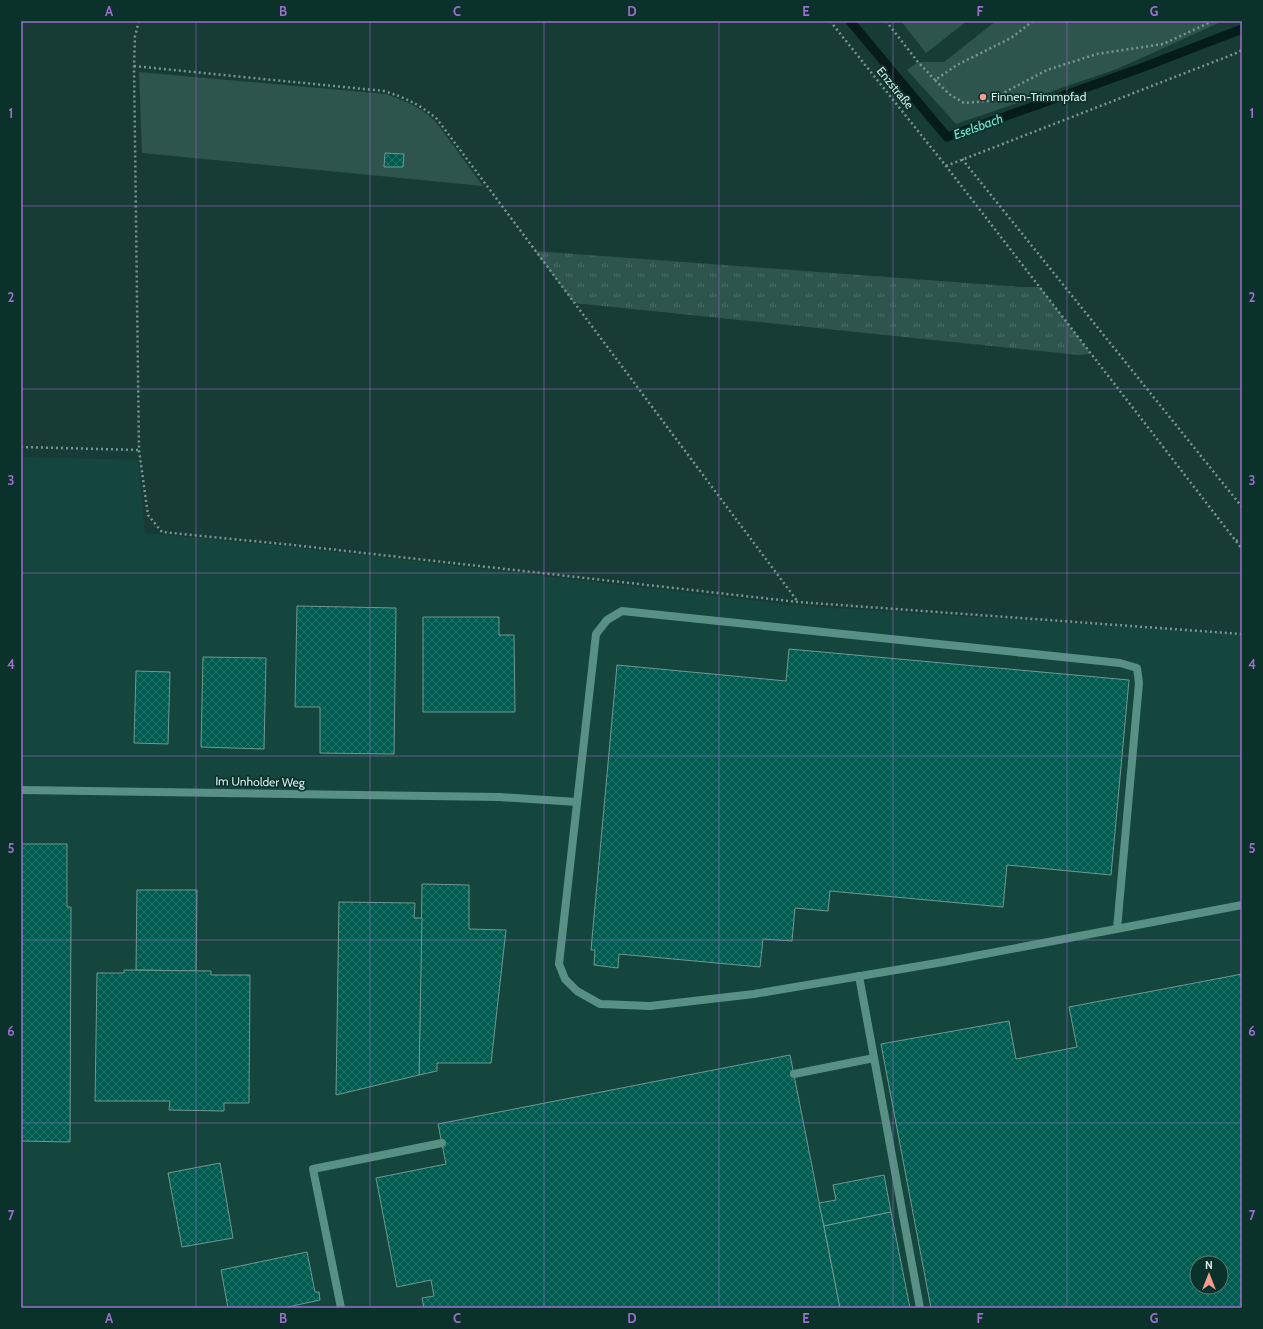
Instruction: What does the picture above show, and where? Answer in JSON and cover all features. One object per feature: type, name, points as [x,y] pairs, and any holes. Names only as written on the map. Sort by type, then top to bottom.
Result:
[{"type":"street","points":[[1117,929],[1139,684],[1137,668],[1120,663],[622,611],[607,620],[596,634],[559,964],[565,979],[578,991],[600,1004],[650,1006],[754,994],[943,962],[1117,929],[1242,905]]},
{"type":"street","name":"Im Unholder Weg","points":[[21,790],[499,797],[577,802]]},
{"type":"street","points":[[859,976],[920,1308]]},
{"type":"street","points":[[794,1074],[874,1058]]},
{"type":"street","points":[[341,1308],[313,1169],[442,1143]]},
{"type":"path","points":[[139,21],[135,36],[134,66],[139,450],[148,515],[162,532],[293,544],[798,602],[1242,634]]},
{"type":"path","name":"Enzstraße","points":[[830,21],[946,166],[1242,550]]},
{"type":"path","points":[[886,21],[918,62],[935,80],[949,94],[964,102],[988,101],[1048,70],[1097,54],[1163,44],[1213,21]]},
{"type":"path","points":[[935,80],[957,65],[1011,38],[1033,21]]},
{"type":"path","points":[[946,166],[1242,50]]},
{"type":"path","points":[[134,66],[384,91],[409,100],[437,119],[798,602]]},
{"type":"path","points":[[962,159],[1242,507]]},
{"type":"path","points":[[21,447],[139,450]]},
{"type":"path","points":[[1236,541],[1242,539]]},
{"type":"shaded area","points":[[21,457],[138,460],[145,533],[292,547],[800,606],[1242,634],[1242,1308],[21,1308]]},
{"type":"green space","points":[[901,21],[967,21],[926,53]]},
{"type":"green space","name":"Finnen-Trimmpfad","points":[[996,21],[1223,21],[1117,69],[956,124],[907,70],[918,62],[944,62]]},
{"type":"green space","points":[[139,72],[386,94],[409,103],[423,111],[436,122],[483,186],[142,153]]},
{"type":"green space","points":[[535,251],[1020,287],[1040,287],[1091,354],[1079,355],[574,303]]},
{"type":"building","points":[[385,153],[404,154],[403,167],[384,167]]},
{"type":"building","points":[[297,606],[396,608],[394,754],[320,753],[320,707],[295,707]]},
{"type":"building","points":[[423,617],[499,617],[499,635],[514,635],[515,712],[423,712]]},
{"type":"building","points":[[789,649],[1129,680],[1111,875],[1007,865],[1003,907],[830,891],[828,911],[795,908],[792,941],[763,939],[760,967],[619,954],[618,968],[594,965],[595,950],[591,950],[617,665],[786,681]]},
{"type":"building","points":[[203,657],[266,658],[264,749],[201,747]]},
{"type":"building","points":[[136,671],[170,672],[168,744],[134,743]]},
{"type":"building","points":[[21,844],[67,844],[67,907],[71,907],[70,1142],[21,1141]]},
{"type":"building","points":[[422,884],[469,885],[469,929],[506,930],[491,1063],[437,1063],[437,1071],[419,1075]]},
{"type":"building","points":[[137,890],[197,890],[196,971],[136,970]]},
{"type":"building","points":[[339,902],[415,903],[414,918],[422,918],[419,1075],[336,1095]]},
{"type":"building","points":[[124,970],[211,971],[211,975],[250,975],[249,1103],[224,1103],[224,1111],[169,1110],[170,1101],[95,1101],[97,973],[124,973]]},
{"type":"building","points":[[1242,974],[1242,1308],[931,1308],[881,1044],[1009,1021],[1016,1059],[1077,1047],[1069,1007]]},
{"type":"building","points":[[790,1055],[840,1308],[424,1308],[422,1298],[434,1296],[431,1280],[397,1287],[376,1178],[446,1164],[438,1124]]},
{"type":"building","points":[[220,1163],[233,1238],[182,1247],[168,1173]]},
{"type":"building","points":[[884,1175],[891,1212],[824,1226],[819,1203],[836,1200],[833,1185]]},
{"type":"building","points":[[891,1212],[910,1308],[840,1308],[824,1226]]},
{"type":"building","points":[[307,1252],[315,1292],[319,1292],[320,1300],[283,1308],[228,1308],[221,1270]]},
{"type":"waterway","name":"Eselsbach","points":[[850,21],[947,137],[1141,68],[1242,29]]},
{"type":"place","name":"Finnen-Trimmpfad","points":[[983,97]]}]
